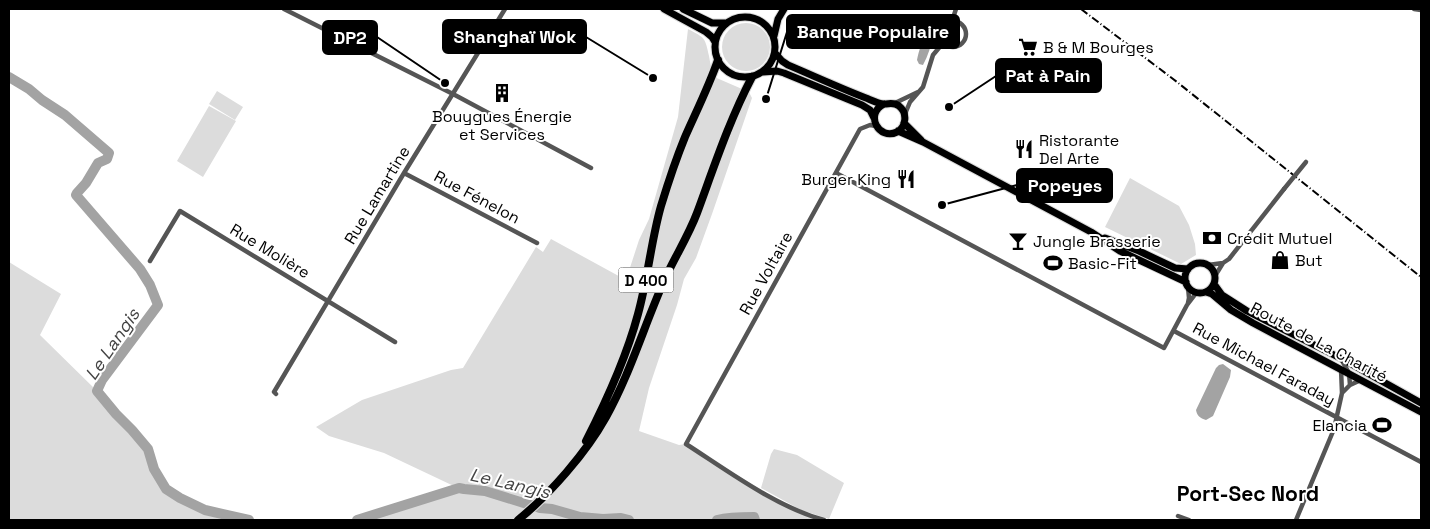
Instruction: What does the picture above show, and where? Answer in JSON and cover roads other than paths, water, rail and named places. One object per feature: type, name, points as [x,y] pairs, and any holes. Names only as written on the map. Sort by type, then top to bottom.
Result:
[{"type":"highway","name":"D 400","points":[[579,456],[612,389],[628,349],[648,275],[653,240],[661,206],[684,140],[718,60]]},
{"type":"highway","name":"D 400","points":[[521,518],[562,477],[594,438],[606,417],[623,382],[664,280],[678,256],[696,215],[716,159],[752,77]]},
{"type":"main road","points":[[664,9],[706,32],[715,42]]},
{"type":"main road","points":[[683,9],[712,23],[725,23]]},
{"type":"main road","points":[[740,16],[746,9]]},
{"type":"main road","points":[[774,36],[778,20],[784,9]]},
{"type":"main road","points":[[763,72],[771,64],[775,53],[776,45],[770,29],[764,22],[748,16],[740,16],[725,23],[720,29],[715,42],[715,51],[718,60],[732,74],[752,77],[763,72],[777,71],[784,73],[856,102],[870,110],[881,131],[887,133],[892,134],[898,131],[904,119]]},
{"type":"main road","points":[[775,53],[788,65],[867,98],[884,104],[893,103],[900,108],[904,119],[923,142]]},
{"type":"main road","points":[[875,122],[878,109],[884,104]]},
{"type":"main road","points":[[898,131],[923,142],[1091,232],[1120,251],[1197,292],[1206,292],[1214,284],[1216,276],[1208,265],[1197,263],[1188,269],[1186,275],[1187,285]]},
{"type":"main road","points":[[1091,232],[1176,268],[1188,269]]},
{"type":"main road","name":"Route de La Charité","points":[[1214,284],[1229,300],[1247,311],[1340,358],[1421,405]]},
{"type":"main road","name":"Route de La Charité","points":[[1206,292],[1212,294],[1237,314],[1421,412]]},
{"type":"main road","points":[[1346,371],[1351,370],[1421,405]]},
{"type":"street","points":[[284,9],[453,94],[591,168]]},
{"type":"street","name":"Rue Lamartine","points":[[276,394],[274,392],[404,173],[505,9]]},
{"type":"street","points":[[952,21],[956,9]]},
{"type":"street","points":[[1414,9],[1421,10]]},
{"type":"street","points":[[952,21],[963,27],[965,35],[962,43],[955,47],[947,46],[943,43],[940,31],[944,24],[952,21]]},
{"type":"street","points":[[904,119],[907,106],[923,87],[933,55],[943,43]]},
{"type":"street","points":[[893,103],[918,92]]},
{"type":"street","name":"Rue Voltaire","points":[[824,520],[800,512],[763,492],[686,444],[860,129],[875,122]]},
{"type":"street","points":[[1216,276],[1223,263],[1234,254],[1306,162]]},
{"type":"street","name":"Rue Fénelon","points":[[404,173],[537,243]]},
{"type":"street","points":[[836,173],[1164,348],[1187,305],[1189,298],[1187,285]]},
{"type":"street","name":"Rue Molière","points":[[150,261],[180,212],[395,342]]},
{"type":"street","points":[[1208,265],[1223,263]]},
{"type":"street","points":[[1187,305],[1197,292]]},
{"type":"street","name":"Rue Michael Faraday","points":[[1174,331],[1421,462]]},
{"type":"street","points":[[1340,358],[1350,385]]},
{"type":"street","points":[[1296,520],[1334,429],[1346,371]]},
{"type":"street","points":[[1342,393],[1350,385],[1362,380]]},
{"type":"street","points":[[1178,516],[1189,520]]},
{"type":"waterway","name":"Le Langis","points":[[9,77],[65,115],[109,153],[107,159],[98,163],[76,195],[140,269],[150,285],[158,305],[102,380],[97,391],[148,449],[154,469],[166,489],[205,510],[249,520]]},
{"type":"waterway","name":"Le Langis","points":[[357,520],[459,488],[485,491],[540,508],[552,509],[580,517],[621,518],[629,520]]},
{"type":"waterway","name":"Le Langis","points":[[717,520],[754,517],[755,520]]},
{"type":"railway","points":[[1081,9],[1177,82],[1421,277]]},
{"type":"place","name":"B & M Bourges","points":[[1028,47]]},
{"type":"place","name":"Shanghaï Wok","points":[[653,78]]},
{"type":"place","name":"DP2","points":[[445,83]]},
{"type":"place","name":"Bouygues Énergie et Services","points":[[502,93]]},
{"type":"place","name":"Banque Populaire","points":[[766,99]]},
{"type":"place","name":"Pat à Pain","points":[[949,107]]},
{"type":"place","name":"Ristorante Del Arte","points":[[1024,149]]},
{"type":"place","name":"Burger King","points":[[906,179]]},
{"type":"place","name":"Popeyes","points":[[942,205]]},
{"type":"place","name":"Crédit Mutuel","points":[[1212,238]]},
{"type":"place","name":"Jungle Brasserie","points":[[1018,241]]},
{"type":"place","name":"But","points":[[1280,260]]},
{"type":"place","name":"Basic-Fit","points":[[1053,263]]},
{"type":"place","name":"Elancia","points":[[1382,425]]},
{"type":"district","name":"Port-Sec Nord","points":[[1248,493]]}]
